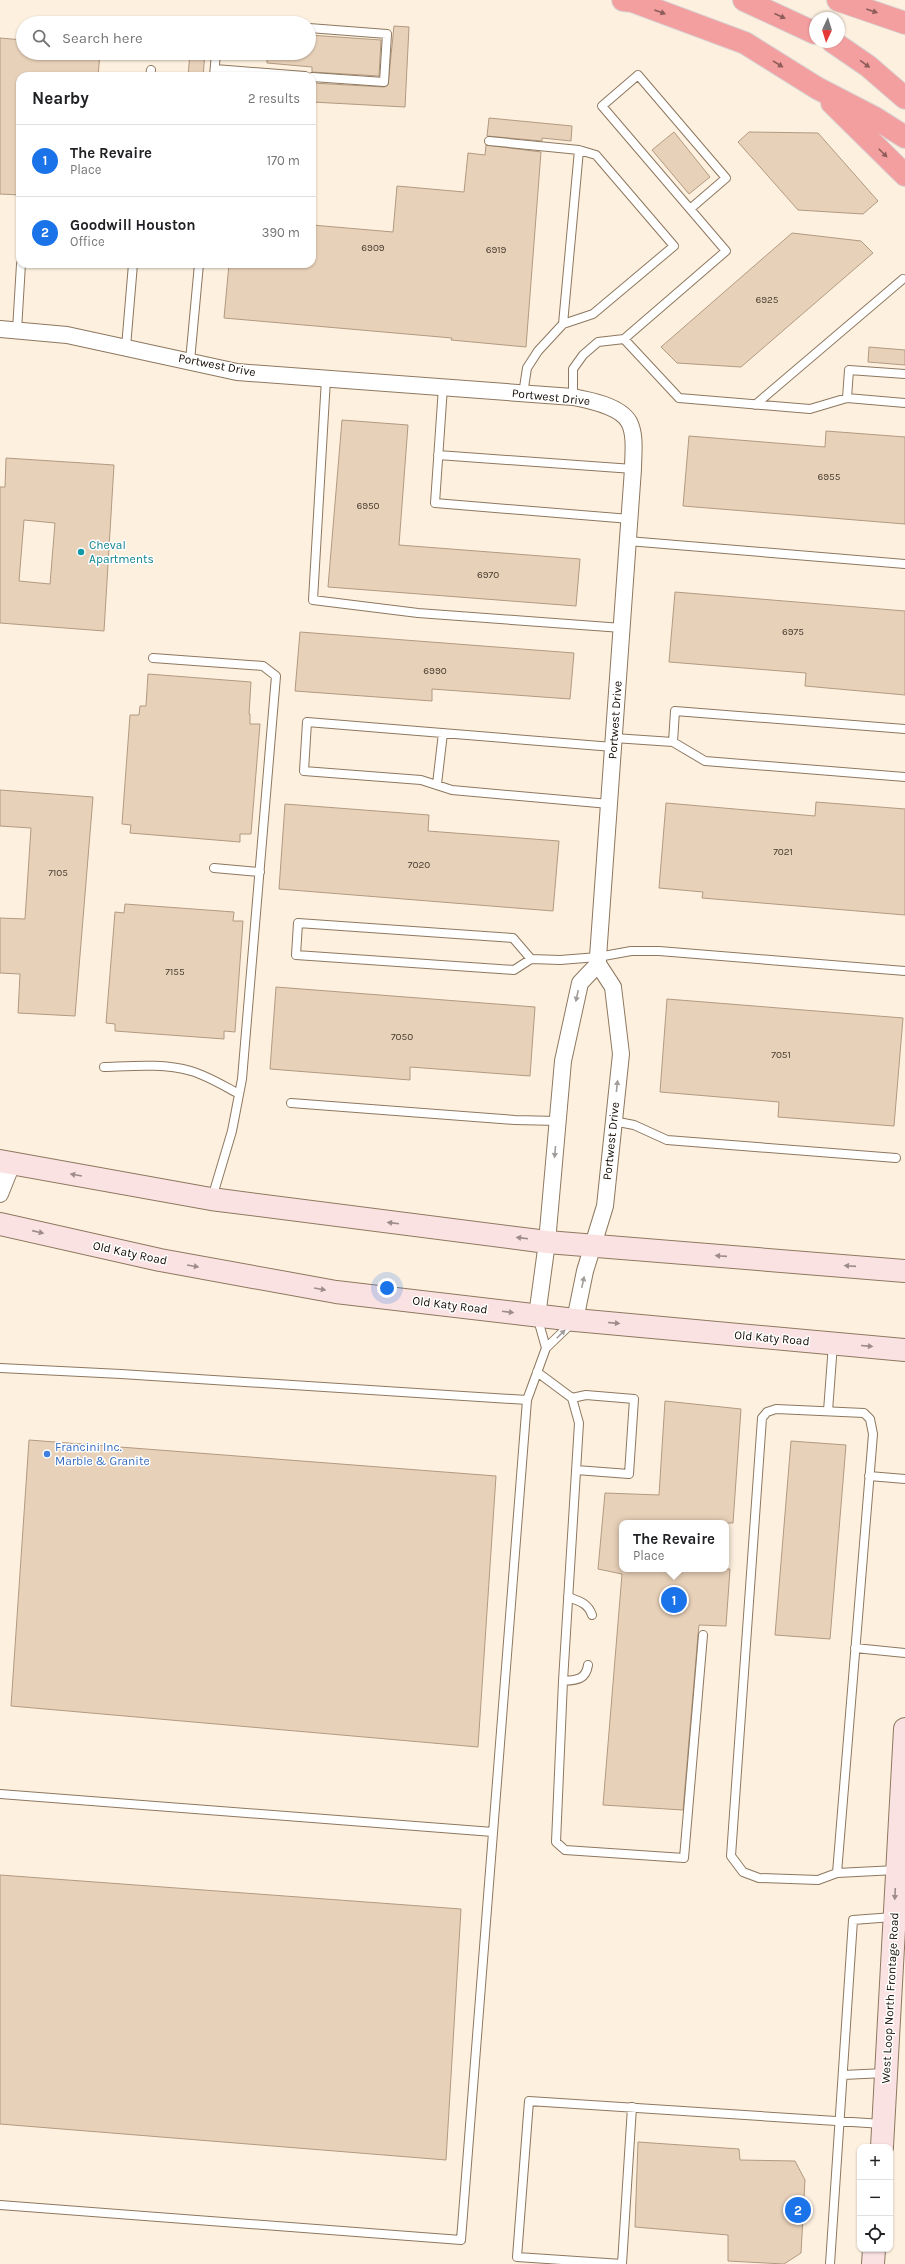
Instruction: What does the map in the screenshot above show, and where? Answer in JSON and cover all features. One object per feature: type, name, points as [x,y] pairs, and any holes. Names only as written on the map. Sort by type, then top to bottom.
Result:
[{"type":"highway","points":[[623,0],[632,1],[745,43],[817,88],[875,118],[905,137]]},
{"type":"highway","points":[[744,0],[809,30]]},
{"type":"highway","points":[[838,0],[905,23]]},
{"type":"highway","points":[[842,48],[868,66],[905,98]]},
{"type":"highway","points":[[817,88],[905,175]]},
{"type":"main road","points":[[6,1162],[211,1199],[547,1242],[905,1271]]},
{"type":"main road","name":"Old Katy Road","points":[[0,1224],[160,1260],[336,1292],[575,1320],[905,1350]]},
{"type":"main road","name":"West Loop North Frontage Road","points":[[882,2144],[896,1870],[905,1729]]},
{"type":"main road","points":[[873,2264],[874,2252]]},
{"type":"street","name":"Portwest Drive","points":[[0,329],[67,335],[237,372],[572,397],[596,401],[615,410],[629,422],[633,439],[634,469],[598,961],[613,987],[621,1054],[605,1206],[592,1246],[575,1320]]},
{"type":"street","points":[[537,1316],[547,1242],[564,1061],[580,983],[598,961]]},
{"type":"street","points":[[0,1194],[6,1162]]},
{"type":"lane","points":[[316,29],[387,34],[384,82],[316,76]]},
{"type":"lane","points":[[215,72],[216,60]]},
{"type":"lane","points":[[572,397],[573,369],[583,355],[598,342],[624,340],[726,251],[690,210],[602,106],[638,75],[726,178],[690,210]]},
{"type":"lane","points":[[489,142],[579,150],[596,155],[674,246],[593,314],[563,324],[538,351],[526,368],[523,394]]},
{"type":"lane","points":[[563,324],[579,150]]},
{"type":"lane","points":[[16,330],[21,268]]},
{"type":"lane","points":[[126,347],[134,268]]},
{"type":"lane","points":[[190,361],[198,268]]},
{"type":"lane","points":[[755,405],[903,279]]},
{"type":"lane","points":[[624,340],[678,398],[810,409],[848,398],[905,402]]},
{"type":"lane","points":[[848,398],[849,370],[905,374]]},
{"type":"lane","points":[[326,379],[313,600],[418,613],[622,628]]},
{"type":"lane","points":[[443,387],[435,503],[630,519]]},
{"type":"lane","points":[[438,455],[634,469]]},
{"type":"lane","points":[[628,541],[905,564]]},
{"type":"lane","points":[[153,658],[263,666],[276,676],[260,872],[239,1094],[232,1131],[211,1199]]},
{"type":"lane","points":[[673,742],[675,710],[905,729]]},
{"type":"lane","points":[[609,804],[452,790],[421,780],[304,771],[307,722],[443,733],[614,742],[673,742],[705,760],[905,777]]},
{"type":"lane","points":[[437,784],[443,733]]},
{"type":"lane","points":[[214,868],[260,872]]},
{"type":"lane","points":[[530,959],[513,938],[298,923],[296,955],[514,970],[530,959],[598,961],[631,951],[659,951],[905,971]]},
{"type":"lane","points":[[104,1067],[135,1065],[168,1067],[191,1071],[239,1094]]},
{"type":"lane","points":[[292,1103],[515,1120],[558,1121]]},
{"type":"lane","points":[[614,1121],[634,1125],[667,1140],[896,1158]]},
{"type":"lane","points":[[537,1316],[546,1348]]},
{"type":"lane","points":[[0,2206],[461,2240],[526,1400],[546,1348],[575,1320]]},
{"type":"lane","points":[[828,1411],[833,1343]]},
{"type":"lane","points":[[0,1368],[120,1374],[526,1400]]},
{"type":"lane","points":[[537,1372],[572,1398],[579,1423],[563,1681],[556,1842],[564,1850],[684,1858],[704,1635]]},
{"type":"lane","points":[[572,1398],[586,1395],[634,1399],[629,1474],[576,1470]]},
{"type":"lane","points":[[837,1873],[873,1434],[870,1419],[864,1413],[776,1409],[767,1412],[762,1418],[731,1856],[743,1872],[759,1878],[818,1880],[837,1873],[896,1870]]},
{"type":"lane","points":[[869,1476],[905,1479]]},
{"type":"lane","points":[[568,1597],[583,1602],[590,1608],[592,1615]]},
{"type":"lane","points":[[855,1648],[905,1653]]},
{"type":"lane","points":[[563,1681],[582,1678],[587,1674],[588,1665]]},
{"type":"lane","points":[[0,1794],[493,1832]]},
{"type":"lane","points":[[830,2264],[853,1920],[894,1917]]},
{"type":"lane","points":[[843,2075],[886,2073]]},
{"type":"lane","points":[[632,2107],[622,2264],[517,2257],[529,2101],[632,2107],[840,2123],[884,2124]]},
{"type":"building","points":[[394,26],[409,27],[405,107],[316,102],[316,83],[384,87],[388,85]]},
{"type":"building","points":[[316,35],[381,40],[379,76],[312,72],[312,67],[267,63],[267,60],[316,60]]},
{"type":"building","points":[[0,38],[16,39],[16,60],[99,60],[98,72],[16,72],[16,195],[0,194]]},
{"type":"building","points":[[189,60],[204,60],[203,72],[188,72]]},
{"type":"building","points":[[489,118],[572,126],[571,141],[542,138],[542,141],[487,136]]},
{"type":"building","points":[[674,132],[710,177],[689,194],[652,150]]},
{"type":"building","points":[[749,132],[818,133],[878,201],[863,214],[798,210],[738,142]]},
{"type":"building","points":[[486,145],[541,152],[526,347],[451,340],[452,338],[224,318],[229,268],[316,268],[316,225],[393,232],[397,186],[464,192],[468,153],[485,155]]},
{"type":"building","points":[[792,233],[861,241],[873,253],[741,367],[677,363],[661,347]]},
{"type":"building","points":[[869,347],[905,350],[905,365],[868,362]]},
{"type":"building","points":[[342,420],[408,425],[399,545],[580,559],[576,606],[328,587]]},
{"type":"building","points":[[826,431],[905,437],[905,524],[683,506],[689,436],[825,447]]},
{"type":"building","name":"Cheval Apartments","points":[[6,458],[114,465],[104,631],[0,623],[0,487],[5,487]],"holes":[[[24,520],[55,523],[50,584],[19,581]]]},
{"type":"building","points":[[675,592],[905,611],[905,695],[805,686],[806,673],[669,662]]},
{"type":"building","points":[[300,632],[574,653],[570,699],[432,689],[432,701],[295,691]]},
{"type":"building","points":[[148,674],[251,682],[249,714],[250,724],[260,724],[251,834],[240,834],[240,842],[130,833],[131,825],[122,824],[130,715],[139,715],[140,706],[146,706]]},
{"type":"building","points":[[0,790],[93,797],[75,1016],[18,1013],[20,974],[0,973],[0,918],[25,919],[31,828],[0,826]]},
{"type":"building","points":[[816,802],[905,809],[905,915],[702,898],[703,892],[659,888],[666,803],[815,816]]},
{"type":"building","points":[[285,804],[429,815],[428,831],[559,841],[553,911],[279,889]]},
{"type":"building","points":[[125,904],[234,912],[233,921],[243,921],[235,1032],[224,1031],[224,1039],[115,1031],[115,1024],[106,1023],[115,912],[124,913]]},
{"type":"building","points":[[276,987],[535,1007],[530,1076],[410,1067],[410,1080],[270,1069]]},
{"type":"building","points":[[667,999],[903,1018],[894,1126],[778,1117],[779,1102],[660,1092]]},
{"type":"building","points":[[665,1401],[741,1409],[733,1523],[729,1523],[729,1520],[619,1520],[619,1572],[729,1572],[730,1569],[726,1626],[699,1625],[683,1810],[603,1805],[622,1574],[598,1569],[605,1493],[659,1495]]},
{"type":"building","points":[[29,1440],[496,1476],[478,1747],[11,1706]]},
{"type":"building","points":[[791,1441],[846,1445],[830,1639],[775,1635]]},
{"type":"building","points":[[0,1875],[461,1909],[446,2160],[0,2124]]},
{"type":"building","points":[[638,2142],[739,2149],[740,2160],[795,2161],[805,2180],[801,2253],[784,2264],[728,2261],[728,2235],[635,2227]]},
{"type":"place","name":"Cheval Apartments","points":[[81,552]]},
{"type":"place","name":"Francini Inc. Marble & Granite","points":[[47,1454]]},
{"type":"place","name":"The Revaire","points":[[674,1600]]},
{"type":"place","name":"Goodwill Houston","points":[[798,2210]]}]
